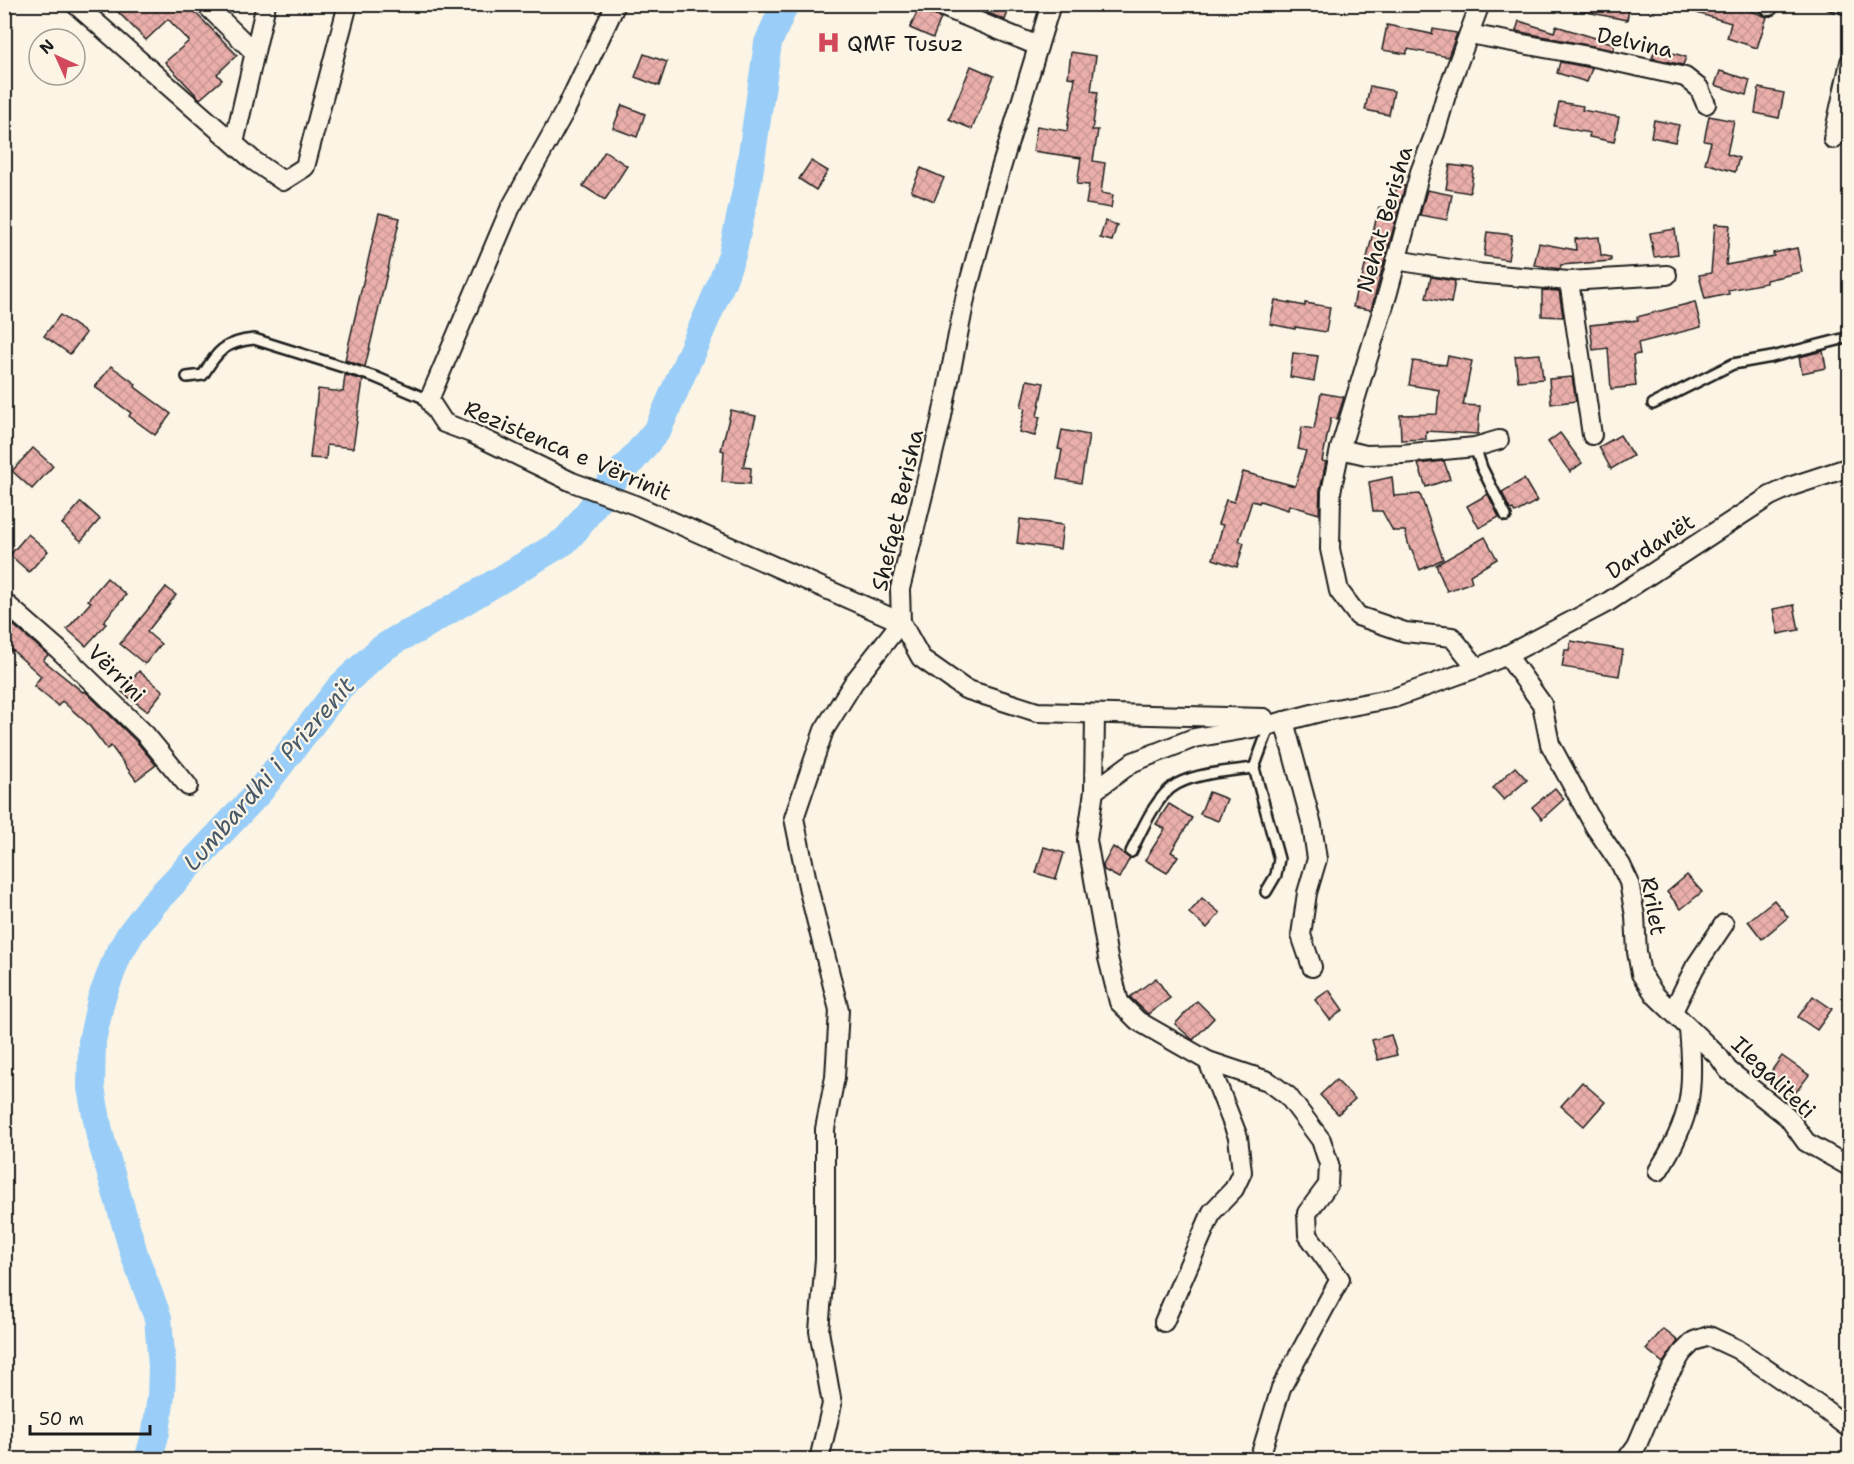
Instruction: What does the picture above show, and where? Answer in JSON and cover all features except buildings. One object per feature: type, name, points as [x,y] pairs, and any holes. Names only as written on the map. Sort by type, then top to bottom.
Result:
[{"type":"street","points":[[75,4],[254,161],[283,181],[305,167],[348,4]]},
{"type":"street","points":[[205,4],[254,52]]},
{"type":"street","points":[[234,143],[266,4]]},
{"type":"street","points":[[429,400],[510,209],[566,109],[616,4]]},
{"type":"street","points":[[936,4],[1038,46]]},
{"type":"street","name":"Shefqet Berisha","points":[[1051,4],[994,191],[966,294],[941,421],[900,590],[901,622],[921,658],[964,689],[1037,712],[1254,717],[1277,723]]},
{"type":"street","name":"Nehat Berisha","points":[[1477,668],[1452,637],[1405,632],[1358,616],[1339,591],[1330,549],[1331,492],[1340,449],[1388,292],[1420,172],[1480,4]]},
{"type":"street","name":"Delvina","points":[[1469,34],[1599,58],[1685,77],[1699,88],[1706,104]]},
{"type":"street","points":[[1833,139],[1850,62]]},
{"type":"street","points":[[1396,260],[1475,273],[1569,282],[1667,275]]},
{"type":"street","points":[[1569,282],[1592,435]]},
{"type":"street","name":"Rezistenca e Vërrinit","points":[[429,400],[444,423],[471,433],[572,482],[635,505],[901,622]]},
{"type":"street","points":[[1340,449],[1366,455],[1402,454],[1475,447],[1499,440]]},
{"type":"street","name":"Dardanët","points":[[1094,791],[1133,762],[1194,738],[1394,698],[1477,668],[1507,655],[1608,602],[1770,496],[1850,467]]},
{"type":"street","name":"Vërrini","points":[[4,602],[59,650],[145,734],[188,786]]},
{"type":"street","points":[[819,1460],[832,1404],[819,1331],[825,1259],[825,1129],[835,1077],[839,1010],[795,818],[824,730],[854,682],[901,622]]},
{"type":"street","name":"Rrilet","points":[[1507,655],[1542,704],[1550,744],[1594,827],[1621,865],[1629,882],[1641,974],[1655,995],[1672,1011]]},
{"type":"street","points":[[1095,714],[1094,791],[1087,840],[1108,958],[1119,1002],[1138,1021],[1208,1061],[1268,1081],[1288,1096],[1320,1140],[1329,1164],[1328,1185],[1307,1213],[1308,1235],[1340,1279],[1281,1388],[1258,1460]]},
{"type":"street","points":[[1277,723],[1312,825],[1317,859],[1307,893],[1300,935],[1312,967]]},
{"type":"street","points":[[1672,1011],[1695,967],[1724,924]]},
{"type":"street","name":"Ilegaliteti","points":[[1672,1011],[1719,1057],[1728,1070],[1788,1117],[1806,1142],[1850,1167]]},
{"type":"street","points":[[1658,1171],[1671,1151],[1689,1107],[1693,1070],[1689,1030]]},
{"type":"street","points":[[1164,1322],[1212,1212],[1234,1189],[1242,1172],[1238,1137],[1208,1061]]},
{"type":"street","points":[[1626,1460],[1637,1445],[1663,1384],[1682,1353],[1694,1341],[1709,1336],[1737,1349],[1850,1429]]},
{"type":"lane","points":[[1830,4],[1850,10]]},
{"type":"lane","points":[[1653,405],[1732,364],[1772,357],[1850,337]]},
{"type":"lane","points":[[187,377],[203,375],[216,353],[237,340],[254,339],[375,377],[429,400]]},
{"type":"lane","points":[[1475,447],[1482,468],[1506,516]]},
{"type":"lane","points":[[1266,892],[1276,875],[1279,859],[1254,768],[1277,723]]},
{"type":"lane","points":[[1131,852],[1153,808],[1176,784],[1211,774],[1254,768]]},
{"type":"waterway","name":"Lumbardhi i Prizrenit","points":[[148,1460],[156,1432],[161,1396],[162,1367],[158,1318],[135,1257],[100,1136],[91,1088],[92,1041],[101,1000],[117,957],[131,933],[154,903],[259,792],[340,687],[380,650],[565,541],[613,479],[629,464],[658,429],[732,255],[748,181],[768,43],[785,4]]},
{"type":"place","name":"QMF Tusuz","points":[[829,43]]}]
